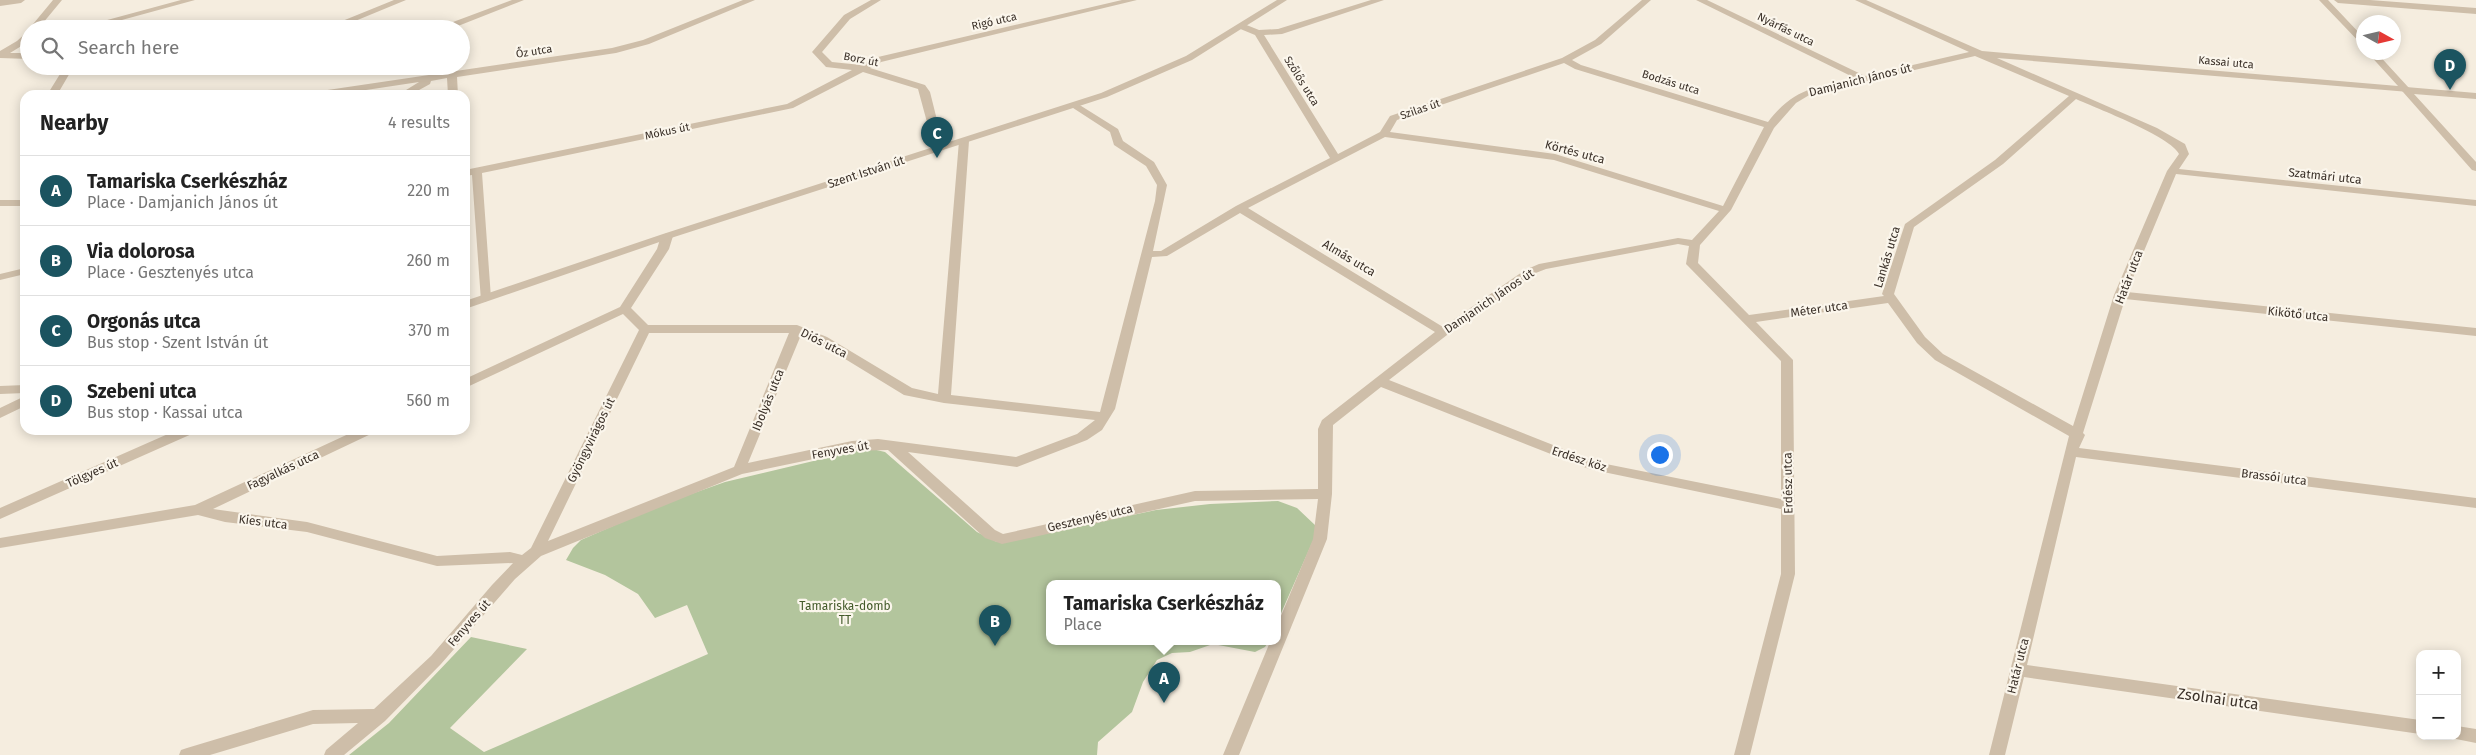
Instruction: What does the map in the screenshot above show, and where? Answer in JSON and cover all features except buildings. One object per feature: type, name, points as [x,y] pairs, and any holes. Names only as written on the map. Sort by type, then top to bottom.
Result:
[{"type":"street","points":[[0,4],[21,0]]},
{"type":"street","points":[[41,20],[58,0]]},
{"type":"street","points":[[113,20],[192,0]]},
{"type":"street","points":[[348,20],[402,0]]},
{"type":"street","points":[[467,20],[520,0]]},
{"type":"street","name":"Őz utca","points":[[470,72],[613,51],[646,42],[751,0]]},
{"type":"street","name":"Borz út","points":[[877,0],[847,17],[817,52],[829,65],[861,68],[922,87],[925,92],[939,148]]},
{"type":"street","name":"Rigó utca","points":[[861,68],[878,60],[1133,0]]},
{"type":"street","name":"Szent István út","points":[[470,304],[667,236],[1075,106],[1189,58],[1283,0]]},
{"type":"street","points":[[1241,26],[1258,33],[1279,32],[1380,0]]},
{"type":"street","name":"Szilas út","points":[[1146,254],[1163,254],[1240,208],[1384,134],[1393,118],[1565,60],[1598,42],[1647,0]]},
{"type":"street","name":"Nyárfás utca","points":[[1700,0],[1862,78]]},
{"type":"street","name":"Határ utca","points":[[1859,0],[2154,130],[2181,146],[2184,154],[2172,171],[2120,295],[2078,435],[2071,452],[1997,755]]},
{"type":"street","points":[[2323,0],[2356,35]]},
{"type":"street","points":[[2338,0],[2476,11]]},
{"type":"street","name":"Szőlős utca","points":[[1258,33],[1335,158]]},
{"type":"street","points":[[0,55],[20,44]]},
{"type":"street","name":"Damjanich János út","points":[[1281,634],[1320,539],[1325,494],[1325,430],[1327,423],[1443,332],[1535,269],[1678,241],[1695,244],[1726,210],[1770,126],[1793,98],[1808,92],[1862,78],[1975,52]]},
{"type":"street","name":"Kassai utca","points":[[1975,52],[2476,96]]},
{"type":"street","points":[[0,55],[20,56]]},
{"type":"street","name":"Bodzás utca","points":[[1565,60],[1578,66],[1770,126]]},
{"type":"street","points":[[2378,60],[2476,168]]},
{"type":"street","name":"Mókus út","points":[[470,172],[790,106],[861,68]]},
{"type":"street","points":[[55,90],[64,75]]},
{"type":"street","points":[[452,75],[453,90]]},
{"type":"street","name":"Őz utca","points":[[348,90],[452,75]]},
{"type":"street","points":[[412,90],[436,77]]},
{"type":"street","name":"Lankás utca","points":[[2074,96],[1999,162],[1909,226],[1888,294],[1920,340],[1939,357],[2078,435]]},
{"type":"street","name":"Fenyves út","points":[[332,755],[379,716],[434,662],[524,561],[536,552],[739,470],[852,446],[890,444],[1017,462],[1082,437],[1097,428],[1109,408],[1160,201],[1162,185],[1150,164],[1118,144],[1114,130],[1075,106]]},
{"type":"street","name":"Körtés utca","points":[[1384,134],[1555,157],[1726,210]]},
{"type":"street","points":[[944,399],[964,140]]},
{"type":"street","points":[[478,171],[485,298]]},
{"type":"street","name":"Szatmári utca","points":[[2172,171],[2476,203]]},
{"type":"street","points":[[0,203],[20,203]]},
{"type":"street","name":"Almás utca","points":[[1240,208],[1443,332]]},
{"type":"street","points":[[626,309],[627,303],[663,249],[667,236]]},
{"type":"street","name":"Erdész utca","points":[[1695,244],[1692,264],[1748,319],[1786,360],[1789,506],[1788,574],[1742,755]]},
{"type":"street","points":[[0,277],[20,272]]},
{"type":"street","name":"Kikötő utca","points":[[2120,295],[2476,332]]},
{"type":"street","name":"Méter utca","points":[[1748,319],[1890,299]]},
{"type":"street","points":[[626,309],[645,329]]},
{"type":"street","points":[[470,382],[626,309]]},
{"type":"street","name":"Diós utca","points":[[645,329],[797,329],[823,340],[908,392],[944,399],[1105,417]]},
{"type":"street","name":"Gyöngyvirágos út","points":[[536,552],[645,329]]},
{"type":"street","name":"Ibolyás utca","points":[[739,470],[797,329]]},
{"type":"street","name":"Erdész köz","points":[[1380,381],[1538,446],[1594,466],[1789,506]]},
{"type":"street","points":[[0,390],[20,389]]},
{"type":"street","points":[[0,414],[20,403]]},
{"type":"street","name":"Tölgyes út","points":[[0,514],[178,435]]},
{"type":"street","name":"Fagyalkás utca","points":[[198,510],[357,435]]},
{"type":"street","name":"Gesztenyés utca","points":[[890,444],[990,534],[1002,539],[1195,496],[1325,494]]},
{"type":"street","name":"Brassói utca","points":[[2071,452],[2476,503]]},
{"type":"street","name":"Kies utca","points":[[0,543],[198,510],[225,517],[307,527],[437,561],[510,557],[524,561]]},
{"type":"street","name":"Damjanich János út","points":[[1231,755],[1276,645]]},
{"type":"street","name":"Zsolnai utca","points":[[2017,670],[2416,727]]},
{"type":"street","points":[[187,755],[313,717],[379,716]]},
{"type":"street","points":[[2461,734],[2476,736]]},
{"type":"green space","name":"Tamariska-domb TT","points":[[868,448],[885,452],[977,532],[997,542],[1011,541],[1156,510],[1210,504],[1278,501],[1297,508],[1316,526],[1316,534],[1281,613],[1281,580],[1046,580],[1046,645],[1210,645],[1190,652],[1172,653],[1157,660],[1143,682],[1132,712],[1098,742],[1097,755],[349,755],[389,723],[471,637],[527,649],[450,728],[484,752],[708,654],[687,605],[655,618],[638,594],[605,575],[566,560],[573,548],[581,540],[663,504],[725,482]]},
{"type":"green space","name":"Tamariska-domb TT","points":[[1218,645],[1266,645],[1255,652]]},
{"type":"place","name":"Szebeni utca","points":[[2450,90]]},
{"type":"place","name":"Orgonás utca","points":[[937,158]]},
{"type":"place","name":"Via dolorosa","points":[[995,646]]},
{"type":"place","name":"Tamariska Cserkészház","points":[[1164,703]]}]
